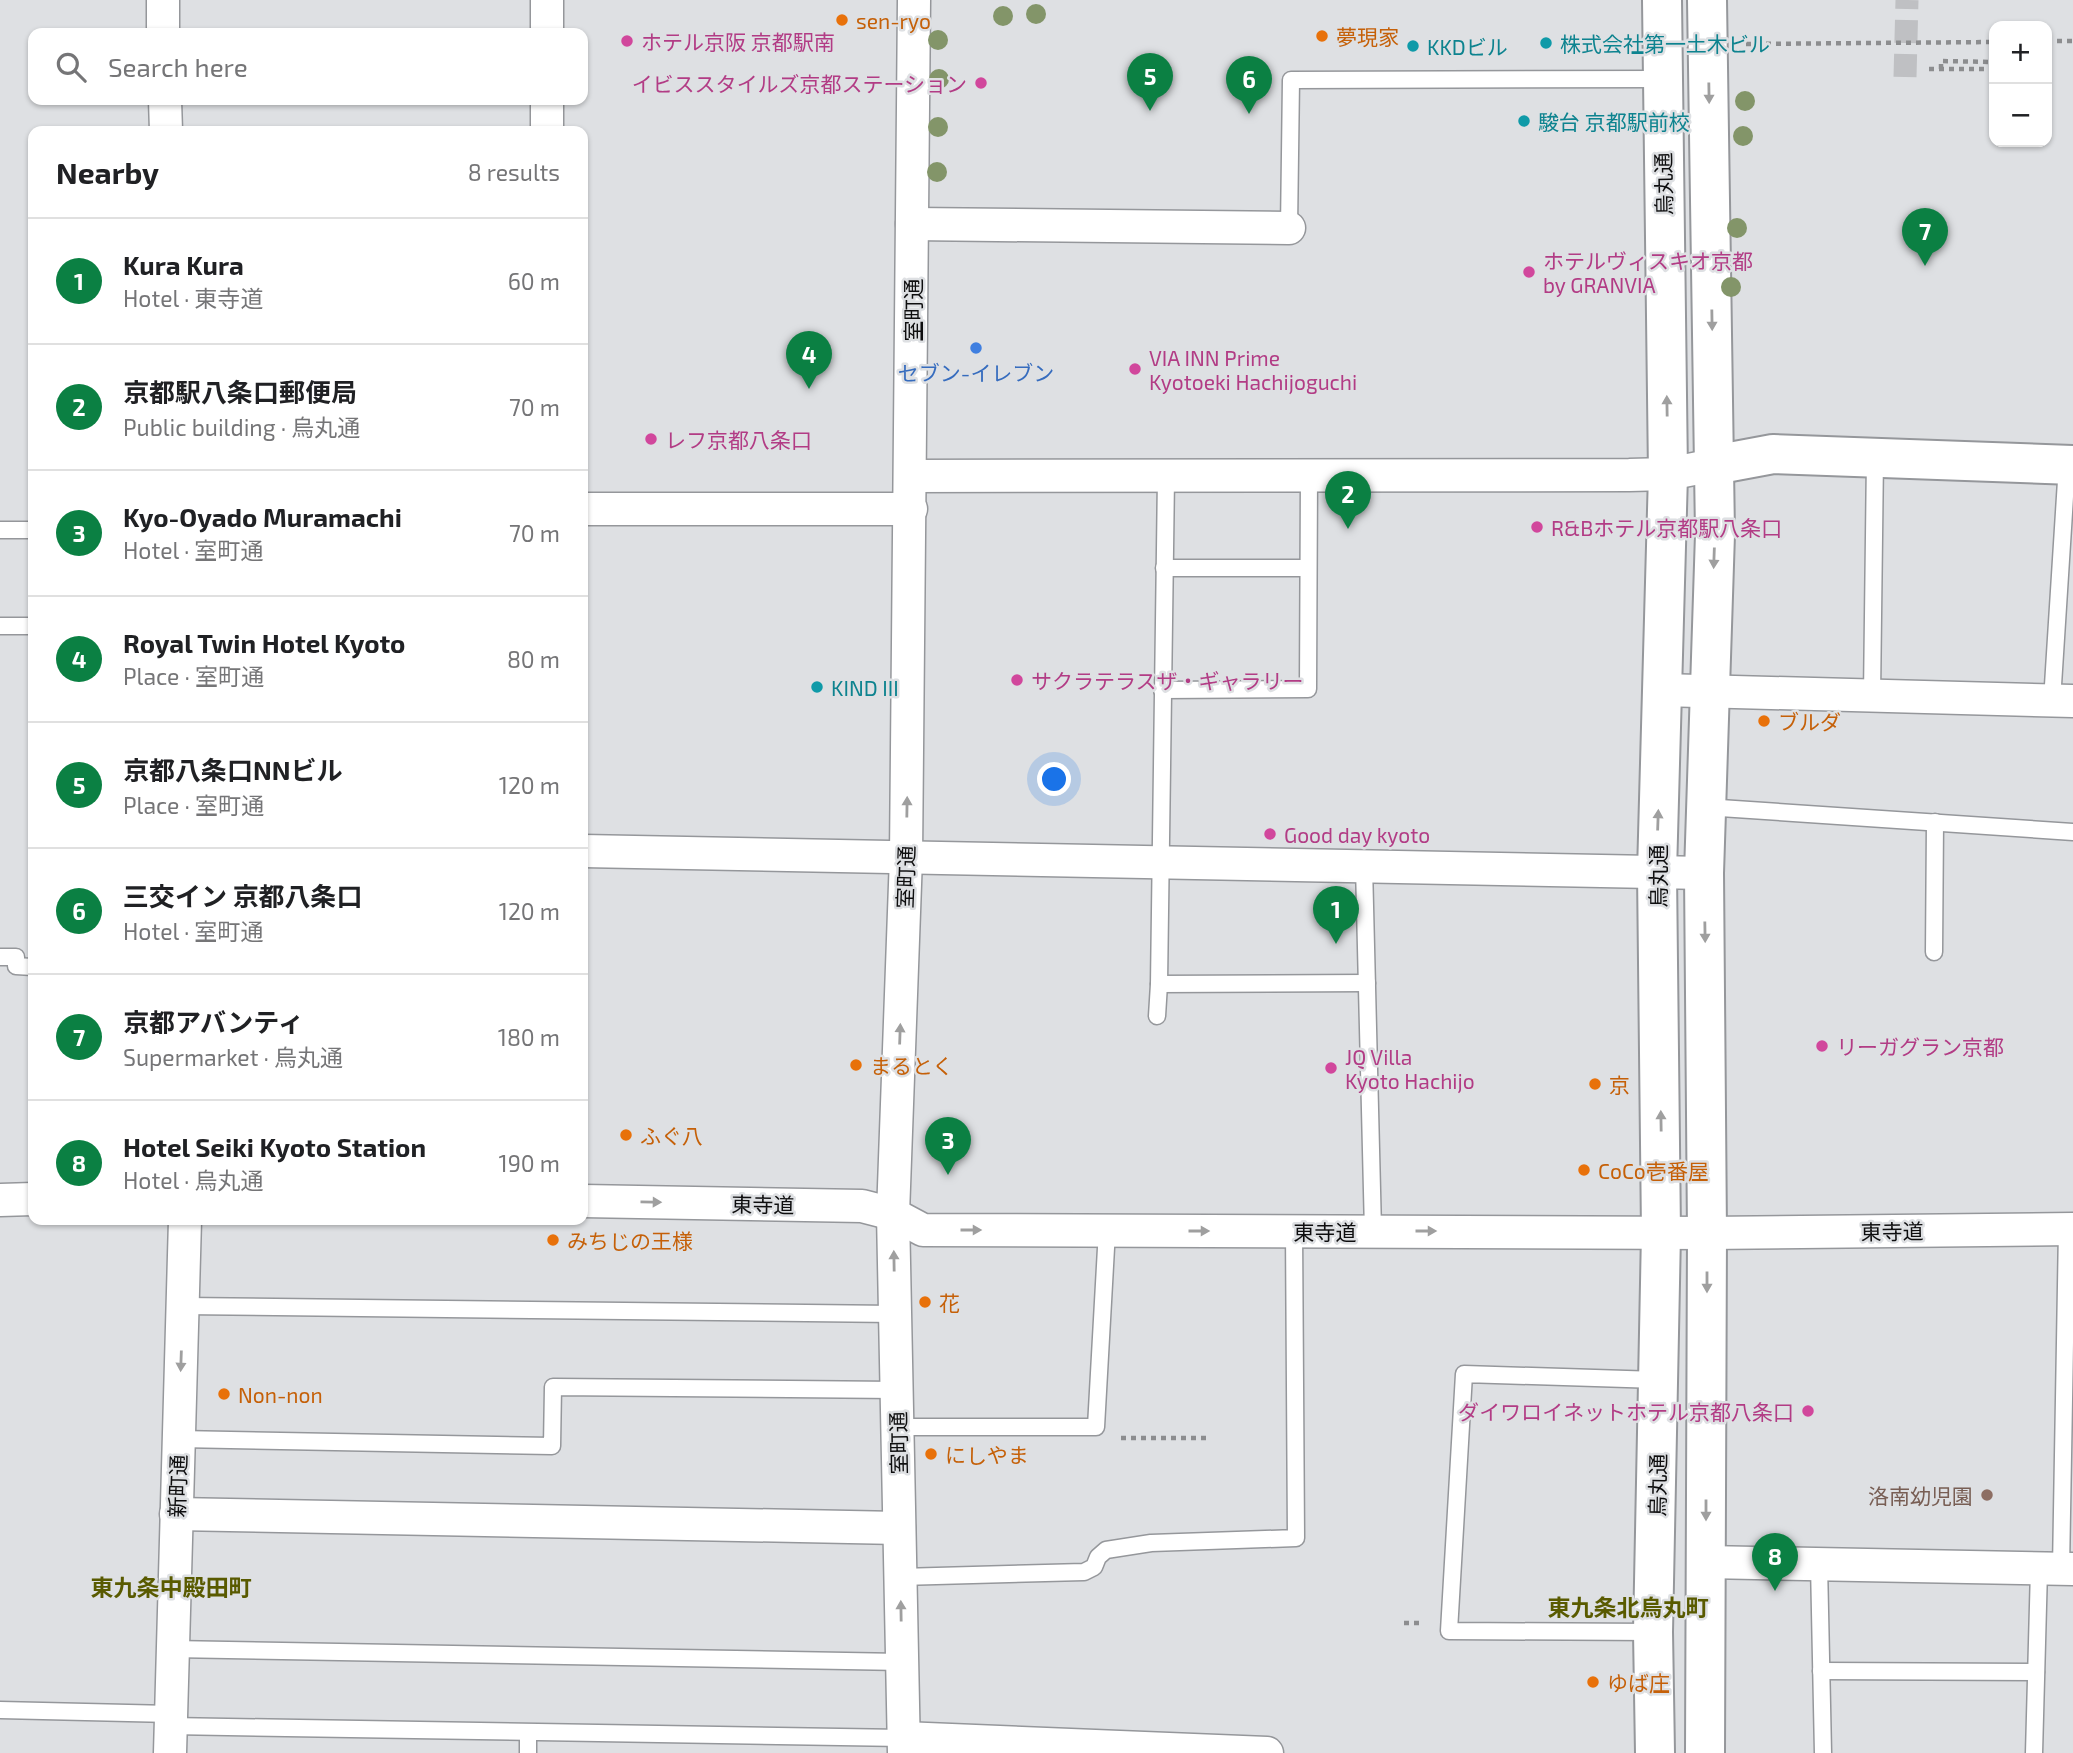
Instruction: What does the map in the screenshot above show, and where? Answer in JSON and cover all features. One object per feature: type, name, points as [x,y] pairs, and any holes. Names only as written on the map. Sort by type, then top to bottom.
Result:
[{"type":"street","points":[[163,0],[163,28]]},
{"type":"street","points":[[547,0],[547,28]]},
{"type":"street","name":"室町通","points":[[903,1745],[893,1214],[906,857],[914,0]]},
{"type":"street","name":"烏丸通","points":[[1655,1753],[1653,1632],[1661,1233],[1657,872],[1668,474],[1662,0]]},
{"type":"street","points":[[1705,1753],[1707,1233],[1704,873],[1714,465],[1707,0]]},
{"type":"street","points":[[165,105],[166,126]]},
{"type":"street","points":[[547,105],[547,126]]},
{"type":"street","points":[[912,224],[1289,228]]},
{"type":"street","points":[[911,476],[1668,474],[1773,454],[2070,465]]},
{"type":"street","points":[[588,509],[911,509]]},
{"type":"street","points":[[1662,690],[2063,701]]},
{"type":"street","points":[[588,851],[1704,873]]},
{"type":"street","points":[[0,1200],[28,1199]]},
{"type":"street","name":"東寺道","points":[[588,1201],[862,1206],[893,1214],[923,1230],[1707,1233],[2070,1229]]},
{"type":"street","name":"新町通","points":[[170,1731],[185,1225]]},
{"type":"street","points":[[176,1514],[899,1528]]},
{"type":"street","points":[[1706,1562],[2058,1569]]},
{"type":"street","points":[[903,1745],[1267,1753]]},
{"type":"lane","points":[[1289,228],[1291,80],[1662,79]]},
{"type":"lane","points":[[1872,696],[1875,457]]},
{"type":"lane","points":[[2063,701],[2070,465]]},
{"type":"lane","points":[[1162,690],[1308,689],[1309,476]]},
{"type":"lane","points":[[1157,1016],[1166,477]]},
{"type":"lane","points":[[0,530],[28,530]]},
{"type":"lane","points":[[1164,568],[1308,568]]},
{"type":"lane","points":[[0,626],[28,626]]},
{"type":"lane","points":[[1705,807],[2073,832]]},
{"type":"lane","points":[[1934,822],[1934,952]]},
{"type":"lane","points":[[1364,866],[1373,1231]]},
{"type":"lane","points":[[0,957],[16,957],[16,967],[28,967]]},
{"type":"lane","points":[[1159,984],[1367,983]]},
{"type":"lane","points":[[2034,1753],[2036,1672],[2058,1569],[2070,1229]]},
{"type":"lane","points":[[897,1427],[1096,1427],[1107,1230]]},
{"type":"lane","points":[[900,1577],[1084,1572],[1094,1567],[1098,1557],[1106,1550],[1151,1543],[1296,1538],[1294,1231]]},
{"type":"lane","points":[[182,1306],[895,1314]]},
{"type":"lane","points":[[1653,1632],[1448,1631],[1464,1374],[1659,1380]]},
{"type":"lane","points":[[179,1439],[552,1446],[553,1387],[897,1390]]},
{"type":"lane","points":[[1818,1564],[1824,1753]]},
{"type":"lane","points":[[173,1649],[902,1662]]},
{"type":"lane","points":[[1821,1671],[2036,1672]]},
{"type":"lane","points":[[0,1710],[170,1731],[528,1733],[903,1745]]},
{"type":"lane","points":[[528,1733],[528,1753]]},
{"type":"path","points":[[2052,41],[2073,41]]},
{"type":"path","points":[[1745,44],[1989,42]]},
{"type":"path","points":[[1941,69],[1941,61],[1989,62]]},
{"type":"path","points":[[1929,69],[1989,69]]},
{"type":"path","points":[[1096,1427],[1095,1438],[1209,1438]]},
{"type":"tunnel","points":[[1905,77],[1907,0]]},
{"type":"place","name":"sen-ryo","points":[[842,20]]},
{"type":"place","name":"夢現家","points":[[1322,36]]},
{"type":"place","name":"ホテル京阪 京都駅南","points":[[627,41]]},
{"type":"place","name":"株式会社第一土木ビル","points":[[1546,43]]},
{"type":"place","name":"KKDビル","points":[[1413,46]]},
{"type":"place","name":"イビススタイルズ京都ステーション","points":[[981,83]]},
{"type":"place","name":"京都八条口NNビル","points":[[1150,111]]},
{"type":"place","name":"三交イン 京都八条口","points":[[1249,114]]},
{"type":"place","name":"駿台 京都駅前校","points":[[1524,121]]},
{"type":"place","name":"京都アバンティ","points":[[1925,266]]},
{"type":"place","name":"ホテルヴィスキオ京都 by GRANVIA","points":[[1529,272]]},
{"type":"place","name":"セブン-イレブン","points":[[976,348]]},
{"type":"place","name":"VIA INN Prime Kyotoeki Hachijoguchi","points":[[1135,369]]},
{"type":"place","name":"Royal Twin Hotel Kyoto","points":[[809,389]]},
{"type":"place","name":"レフ京都八条口","points":[[651,439]]},
{"type":"place","name":"R&Bホテル京都駅八条口","points":[[1537,527]]},
{"type":"place","name":"京都駅八条口郵便局","points":[[1348,529]]},
{"type":"place","name":"サクラテラスザ・ギャラリー","points":[[1017,680]]},
{"type":"place","name":"KIND III","points":[[817,687]]},
{"type":"place","name":"ブルダ","points":[[1764,721]]},
{"type":"place","name":"Good day kyoto","points":[[1270,834]]},
{"type":"place","name":"Kura Kura","points":[[1336,944]]},
{"type":"place","name":"リーガグラン京都","points":[[1822,1046]]},
{"type":"place","name":"まるとく","points":[[856,1065]]},
{"type":"place","name":"JQ Villa Kyoto Hachijo","points":[[1331,1068]]},
{"type":"place","name":"京","points":[[1595,1084]]},
{"type":"place","name":"ふぐ八","points":[[626,1135]]},
{"type":"place","name":"CoCo壱番屋","points":[[1584,1170]]},
{"type":"place","name":"Kyo-Oyado Muramachi","points":[[948,1175]]},
{"type":"place","name":"みちじの王様","points":[[553,1240]]},
{"type":"place","name":"花","points":[[925,1302]]},
{"type":"place","name":"Non-non","points":[[224,1394]]},
{"type":"place","name":"ダイワロイネットホテル京都八条口","points":[[1808,1411]]},
{"type":"place","name":"にしやま","points":[[931,1454]]},
{"type":"place","name":"洛南幼児園","points":[[1987,1495]]},
{"type":"place","name":"Hotel Seiki Kyoto Station","points":[[1775,1591]]},
{"type":"place","name":"ゆば庄","points":[[1593,1682]]},
{"type":"district","name":"東九条中殿田町","points":[[171,1587]]},
{"type":"district","name":"東九条北烏丸町","points":[[1628,1607]]}]
